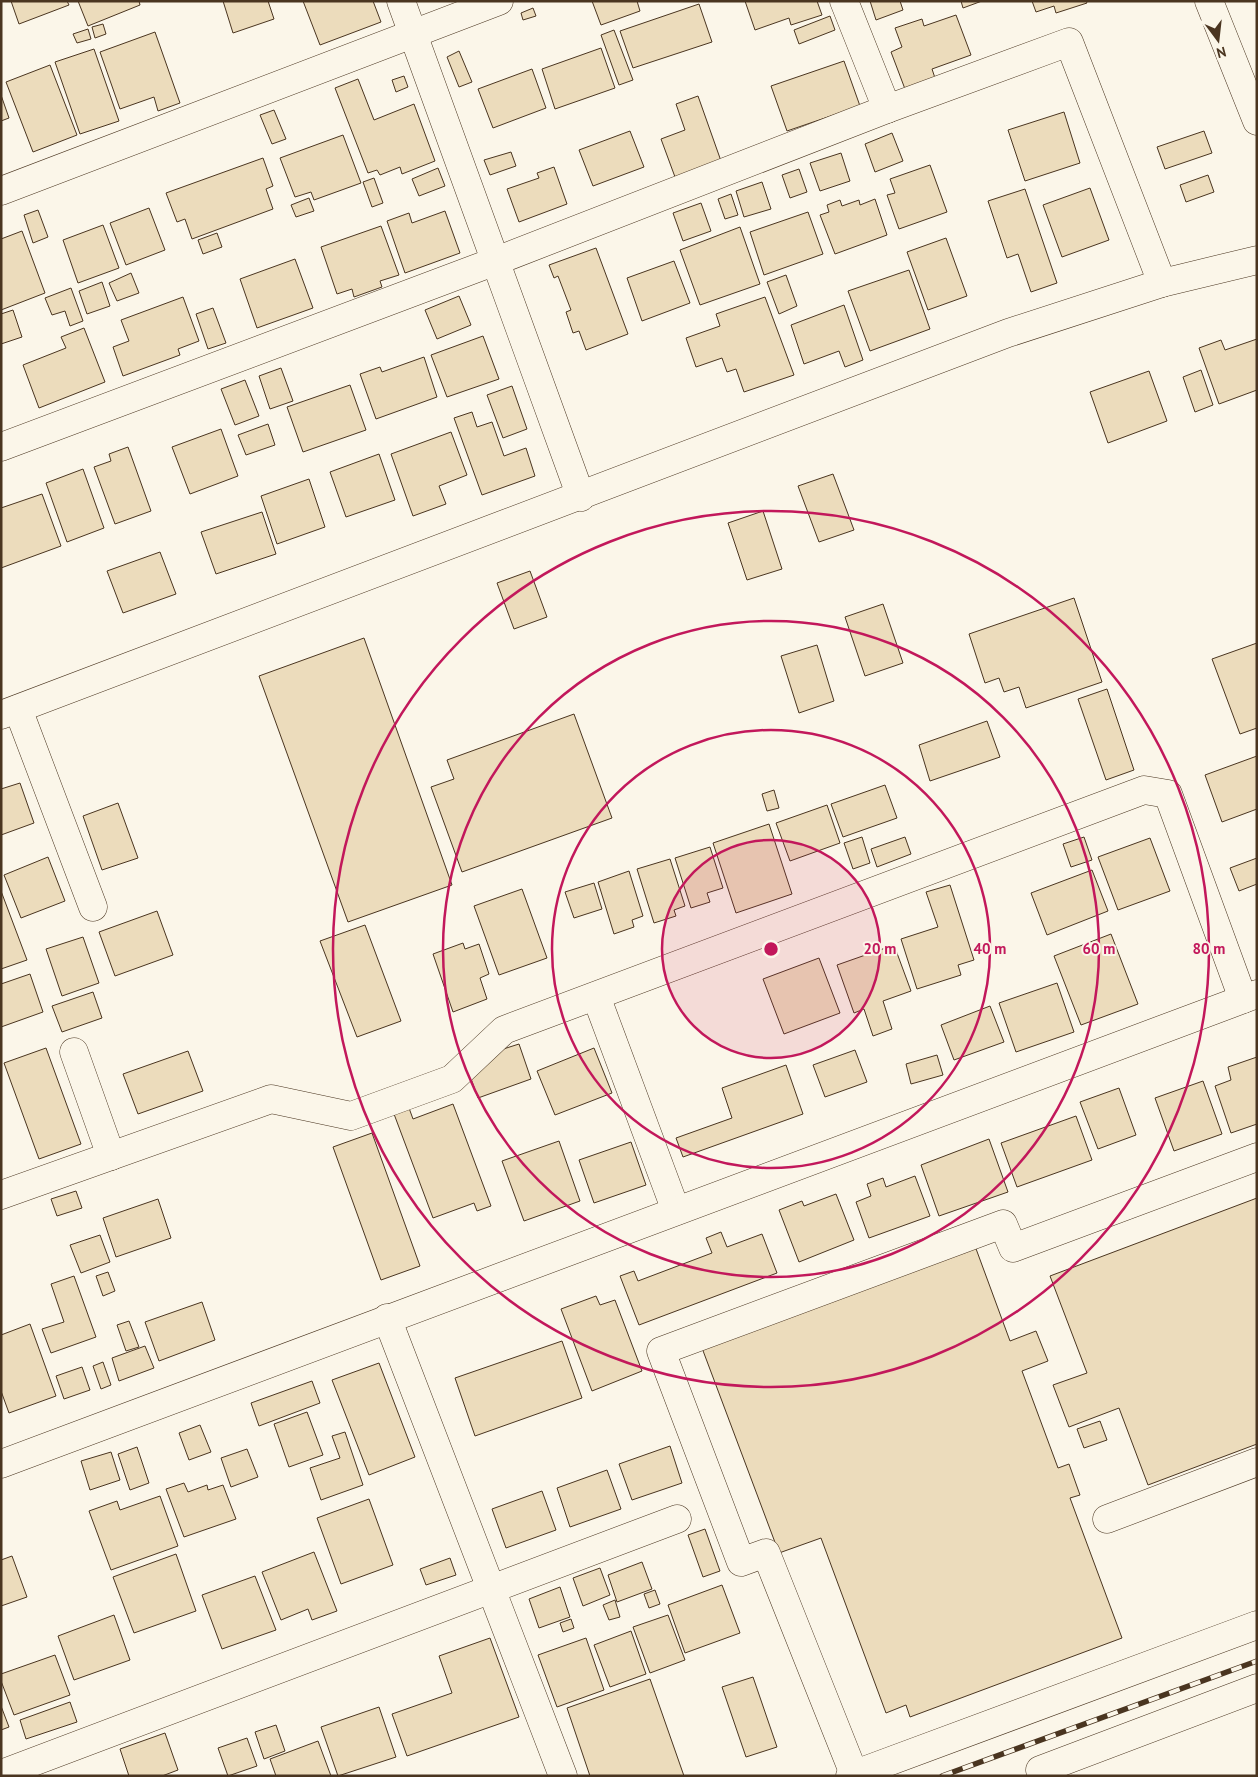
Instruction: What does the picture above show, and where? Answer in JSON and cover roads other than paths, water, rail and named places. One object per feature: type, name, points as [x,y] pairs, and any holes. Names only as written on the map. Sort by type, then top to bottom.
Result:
[{"type":"street","points":[[401,1],[581,497]]},
{"type":"street","points":[[1,191],[500,1]]},
{"type":"street","points":[[844,1],[887,109]]},
{"type":"street","points":[[1209,1],[1257,121]]},
{"type":"street","points":[[1,447],[496,261],[887,109],[1068,42],[1162,283]]},
{"type":"street","points":[[93,907],[10,712],[581,497],[1008,333],[1162,283],[1257,260]]},
{"type":"street","points":[[1,1194],[271,1099],[352,1116],[452,1079],[504,1030],[1144,790],[1168,794],[1250,996],[1,1464]]},
{"type":"street","points":[[596,996],[676,1211]]},
{"type":"street","points":[[74,1052],[110,1156]]},
{"type":"street","points":[[1257,1158],[1013,1248],[1003,1224],[661,1351],[741,1562],[766,1553],[852,1775],[1257,1625]]},
{"type":"street","points":[[388,1318],[563,1776]]},
{"type":"street","points":[[1108,1519],[1255,1468]]},
{"type":"street","points":[[1,1774],[677,1519]]},
{"type":"street","points":[[1042,1776],[1040,1770],[1257,1688]]},
{"type":"railway","points":[[942,1776],[1257,1661]]}]
